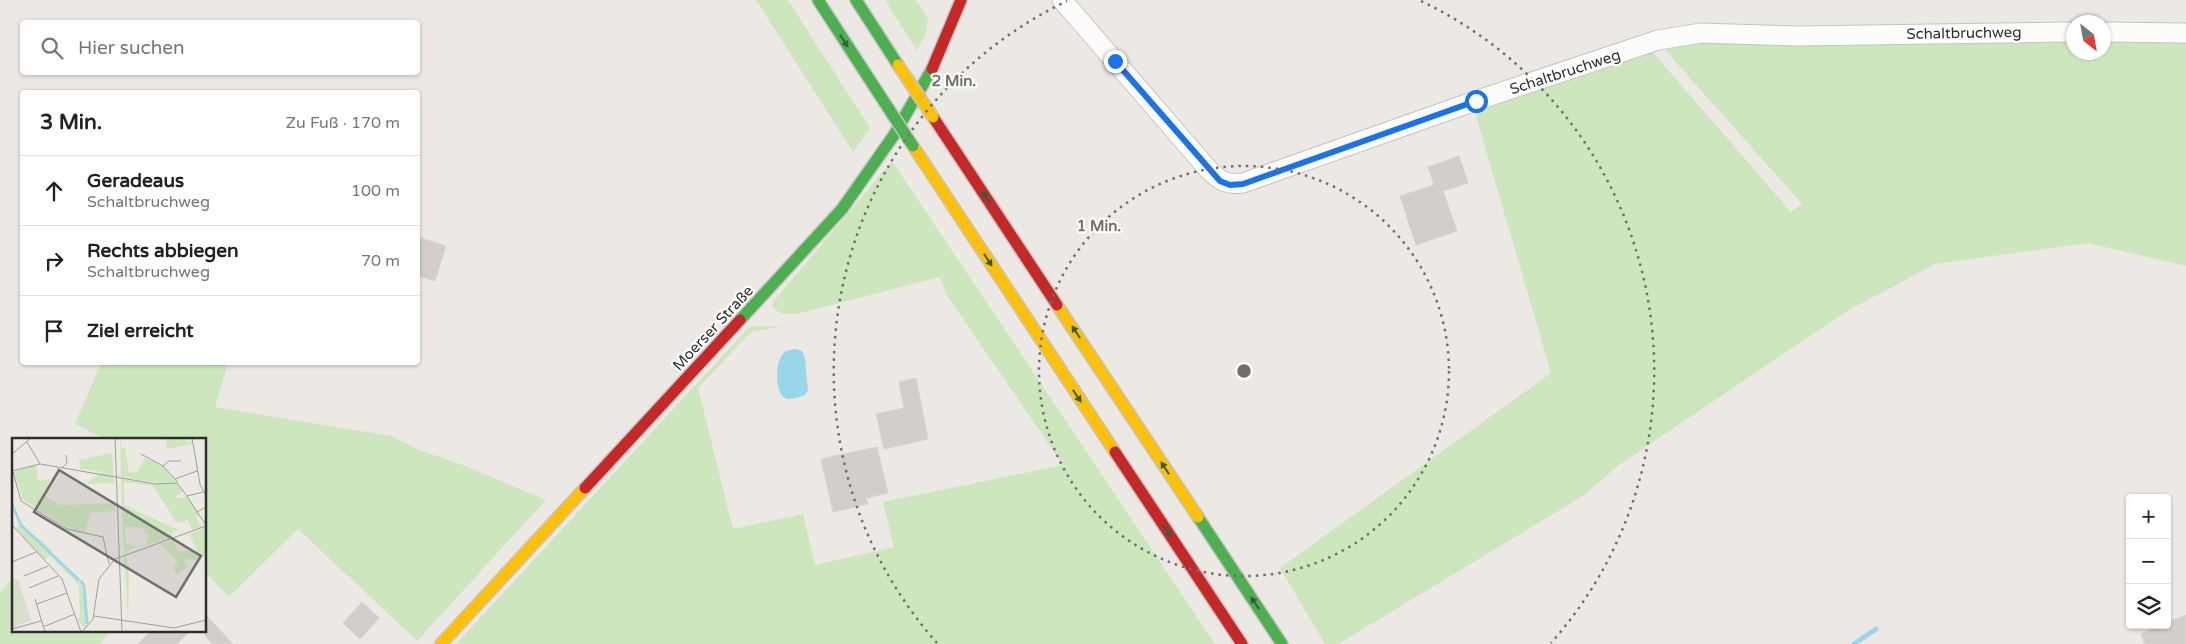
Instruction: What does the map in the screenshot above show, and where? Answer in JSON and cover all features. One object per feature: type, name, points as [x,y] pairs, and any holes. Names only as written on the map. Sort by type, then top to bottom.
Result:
[{"type":"main road","points":[[818,0],[1242,644]]},
{"type":"main road","points":[[856,0],[1282,644]]},
{"type":"main road","name":"Moerser Straße","points":[[441,644],[842,209],[883,154],[928,79],[954,20],[960,0]]},
{"type":"street","name":"Schaltbruchweg","points":[[1062,0],[1208,169],[1220,181],[1230,185],[1243,184],[1476,101],[1658,40],[1701,33],[1798,36],[2066,32]]},
{"type":"street","points":[[2111,32],[2186,33]]},
{"type":"green space","points":[[756,0],[788,0],[870,128],[853,152]]},
{"type":"green space","points":[[885,0],[916,0],[928,18],[926,33],[917,51]]},
{"type":"green space","points":[[2066,39],[2066,60],[2111,60],[2111,39],[2186,40],[2186,266],[2088,243],[1935,264],[1847,311],[1619,465],[1583,496],[1338,644],[1325,644],[1280,568],[1551,373],[1475,113],[1504,100],[1650,49],[1791,212],[1802,204],[1665,50],[1696,42]]},
{"type":"green space","points":[[892,161],[1215,644],[456,644],[749,327],[784,326],[751,332],[698,388],[733,529],[803,514],[815,565],[894,547],[883,502],[1063,465],[946,294],[940,277],[796,314],[782,314],[773,308],[773,302]]},
{"type":"green space","points":[[100,365],[227,365],[215,407],[391,436],[419,450],[463,465],[546,500],[417,641],[298,529],[229,597],[206,573],[206,438],[103,438],[75,424]]},
{"type":"green space","points":[[12,578],[12,632],[110,632],[99,644],[0,644],[0,594]]},
{"type":"water","points":[[795,349],[802,351],[805,358],[808,391],[805,395],[789,399],[780,393],[777,371],[778,364],[784,353]]},
{"type":"building","points":[[1459,156],[1468,183],[1443,191],[1457,231],[1416,245],[1400,196],[1434,185],[1428,167]]},
{"type":"building","points":[[420,238],[446,246],[435,281],[420,277]]},
{"type":"building","points":[[916,378],[928,439],[884,449],[876,414],[904,408],[899,382]]},
{"type":"building","points":[[877,447],[888,493],[866,498],[868,504],[833,512],[821,459]]},
{"type":"building","points":[[362,602],[379,618],[360,639],[343,623]]},
{"type":"building","points":[[206,615],[233,644],[213,644],[205,636]]},
{"type":"building","points":[[2186,615],[2186,644],[2145,644],[2141,634],[2152,629],[2171,629],[2171,621]]},
{"type":"building","points":[[150,632],[189,632],[177,644],[138,644]]},
{"type":"waterway","points":[[1854,644],[1876,629]]},
{"type":"traffic: fast","points":[[818,0],[879,94]]},
{"type":"traffic: fast","points":[[856,0],[898,65]]},
{"type":"traffic: fast","points":[[740,320],[842,209],[894,135],[932,69]]},
{"type":"traffic: fast","points":[[879,94],[913,146]]},
{"type":"traffic: fast","points":[[1198,517],[1282,644]]},
{"type":"traffic: slow","points":[[898,65],[933,117]]},
{"type":"traffic: slow","points":[[913,146],[1115,452]]},
{"type":"traffic: slow","points":[[1057,305],[1198,517]]},
{"type":"traffic: slow","points":[[441,644],[585,488]]},
{"type":"traffic: jam","points":[[932,69],[961,0]]},
{"type":"traffic: jam","points":[[933,117],[1057,305]]},
{"type":"traffic: jam","points":[[585,488],[740,320]]},
{"type":"traffic: jam","points":[[1115,452],[1242,644]]},
{"type":"route","points":[[1115,61],[1208,169],[1220,181],[1230,185],[1243,184],[1476,101]]}]
